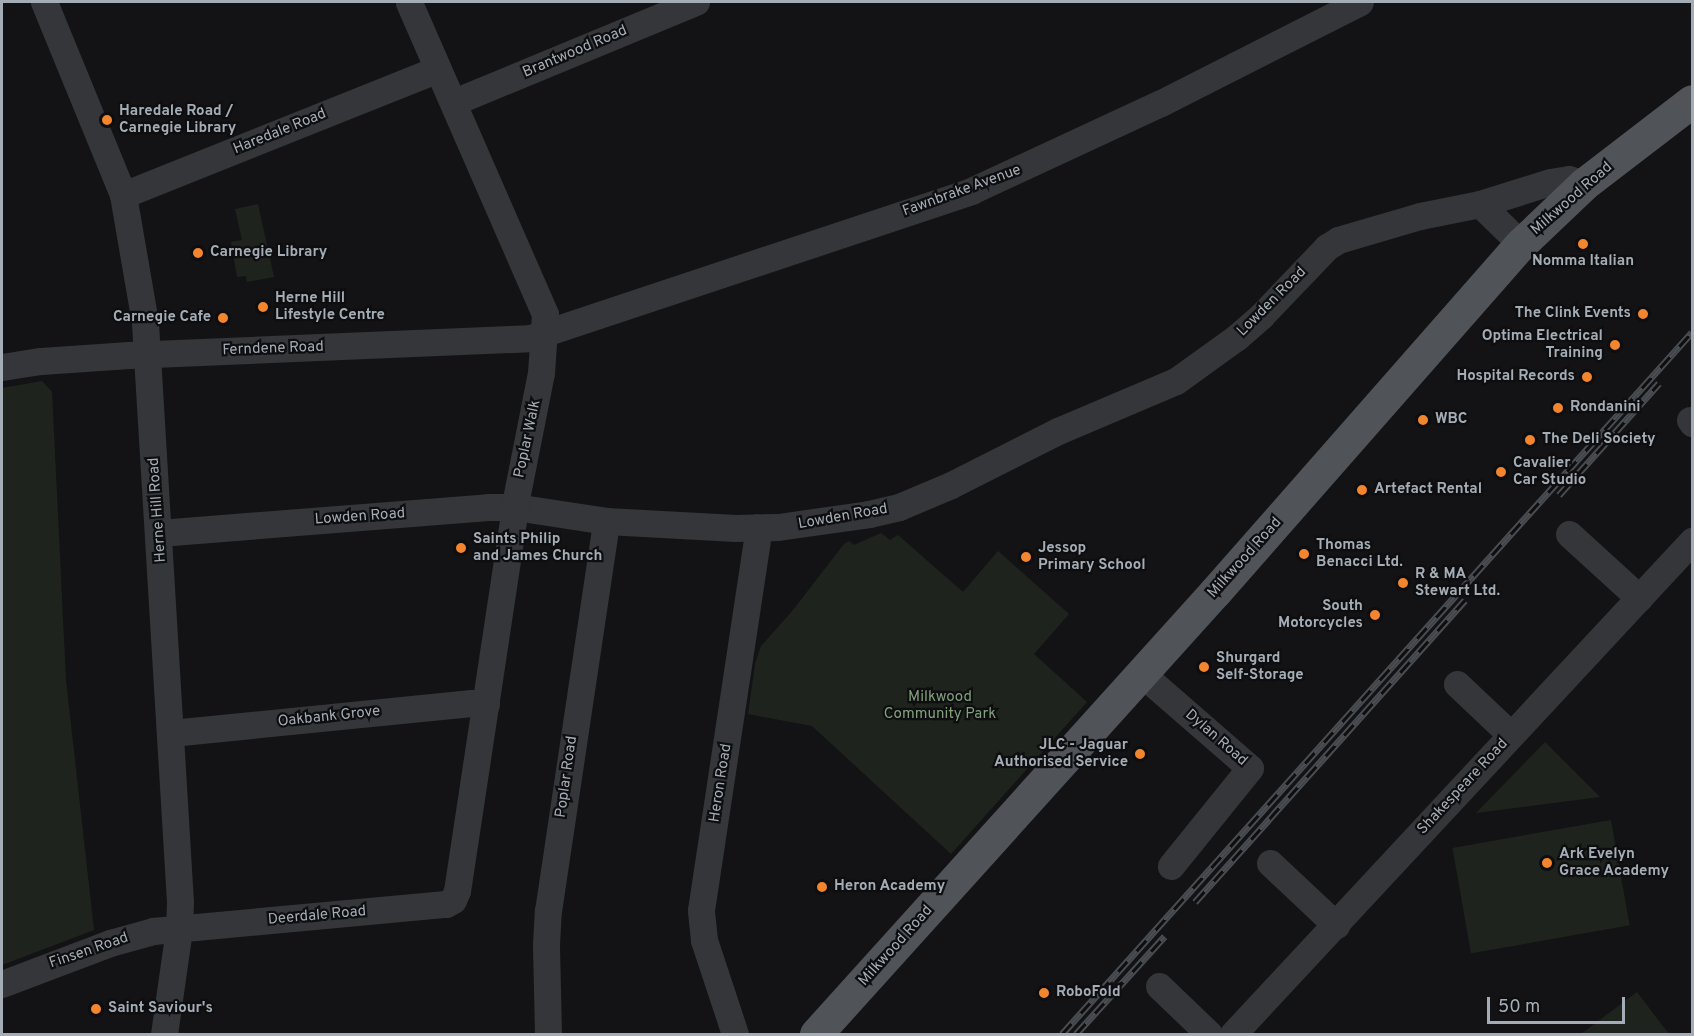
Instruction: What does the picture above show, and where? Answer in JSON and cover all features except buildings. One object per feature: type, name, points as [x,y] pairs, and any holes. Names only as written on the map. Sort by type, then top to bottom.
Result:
[{"type":"main road","name":"Milkwood Road","points":[[816,1035],[1142,674],[1521,244],[1584,184],[1692,101]]},
{"type":"street","name":"Herne Hill Road","points":[[44,2],[123,195],[134,246],[148,355],[171,733],[179,929],[164,1035]]},
{"type":"street","name":"Poplar Walk","points":[[409,2],[540,297],[545,314],[541,373],[515,507],[457,891],[453,900]]},
{"type":"street","name":"Brantwood Road","points":[[454,102],[696,2]]},
{"type":"street","name":"Fawnbrake Avenue","points":[[544,333],[982,186],[1161,103],[1360,2]]},
{"type":"street","name":"Haredale Road","points":[[123,195],[438,69]]},
{"type":"street","name":"Lowden Road","points":[[159,533],[515,507],[606,521],[756,527],[821,523],[899,507],[951,485],[1058,431],[1158,390],[1191,372],[1221,351],[1261,316],[1327,247],[1338,240],[1420,216],[1480,204],[1550,182],[1569,179],[1584,184]]},
{"type":"street","points":[[1480,204],[1521,244]]},
{"type":"street","name":"Ferndene Road","points":[[2,367],[40,361],[148,355],[520,339],[544,333]]},
{"type":"street","name":"Poplar Road","points":[[548,1035],[546,945],[548,911],[606,521]]},
{"type":"street","name":"Heron Road","points":[[735,1035],[704,940],[701,910],[758,535],[756,527]]},
{"type":"street","points":[[1569,534],[1639,598]]},
{"type":"street","name":"Shakespeare Road","points":[[1233,1035],[1692,541]]},
{"type":"street","name":"Dylan Road","points":[[1142,674],[1250,768],[1172,866]]},
{"type":"street","points":[[1457,684],[1511,735]]},
{"type":"street","name":"Oakbank Grove","points":[[171,733],[472,703],[486,704]]},
{"type":"street","points":[[1270,863],[1336,925]]},
{"type":"street","name":"Deerdale Road","points":[[179,929],[446,904],[453,900]]},
{"type":"street","name":"Finsen Road","points":[[2,984],[110,943],[153,931],[179,929]]},
{"type":"street","points":[[1159,986],[1209,1035]]},
{"type":"green space","points":[[258,204],[274,277],[247,282],[246,276],[237,277],[231,242],[242,240],[235,209]]},
{"type":"green space","points":[[42,381],[52,392],[66,680],[94,930],[2,965],[2,388]]},
{"type":"green space","name":"Milkwood Community Park","points":[[881,533],[890,540],[898,535],[963,592],[998,551],[1069,614],[1034,654],[1087,702],[951,854],[812,726],[748,714],[755,664],[761,646],[793,610],[844,544],[849,541],[854,545]]},
{"type":"green space","points":[[1545,742],[1600,797],[1476,813]]},
{"type":"green space","points":[[1611,820],[1630,925],[1471,953],[1452,848]]},
{"type":"green space","points":[[1637,992],[1669,1034],[1581,1034]]},
{"type":"railway","points":[[1062,1034],[1692,332]]},
{"type":"railway","points":[[1559,495],[1659,383]]},
{"type":"railway","points":[[1195,902],[1465,600]]},
{"type":"railway","points":[[1076,1034],[1165,936]]},
{"type":"place","name":"Haredale Road / Carnegie Library","points":[[107,120]]},
{"type":"place","name":"Nomma Italian","points":[[1583,244]]},
{"type":"place","name":"Carnegie Library","points":[[198,253]]},
{"type":"place","name":"Herne Hill Lifestyle Centre","points":[[263,307]]},
{"type":"place","name":"The Clink Events","points":[[1643,314]]},
{"type":"place","name":"Carnegie Cafe","points":[[223,318]]},
{"type":"place","name":"Optima Electrical Training","points":[[1615,345]]},
{"type":"place","name":"Hospital Records","points":[[1587,377]]},
{"type":"place","name":"Rondanini","points":[[1558,408]]},
{"type":"place","name":"WBC","points":[[1423,420]]},
{"type":"place","name":"The Deli Society","points":[[1530,440]]},
{"type":"place","name":"Cavalier Car Studio","points":[[1501,472]]},
{"type":"place","name":"Artefact Rental","points":[[1362,490]]},
{"type":"place","name":"Saints Philip and James Church","points":[[461,548]]},
{"type":"place","name":"Thomas Benacci Ltd.","points":[[1304,554]]},
{"type":"place","name":"Jessop Primary School","points":[[1026,557]]},
{"type":"place","name":"R & MA Stewart Ltd.","points":[[1403,583]]},
{"type":"place","name":"South Motorcycles","points":[[1375,615]]},
{"type":"place","name":"Shurgard Self-Storage","points":[[1204,667]]},
{"type":"place","name":"JLC - Jaguar Authorised Service","points":[[1140,754]]},
{"type":"place","name":"Ark Evelyn Grace Academy","points":[[1547,863]]},
{"type":"place","name":"Heron Academy","points":[[822,887]]},
{"type":"place","name":"RoboFold","points":[[1044,993]]},
{"type":"place","name":"Saint Saviour's","points":[[96,1009]]}]
